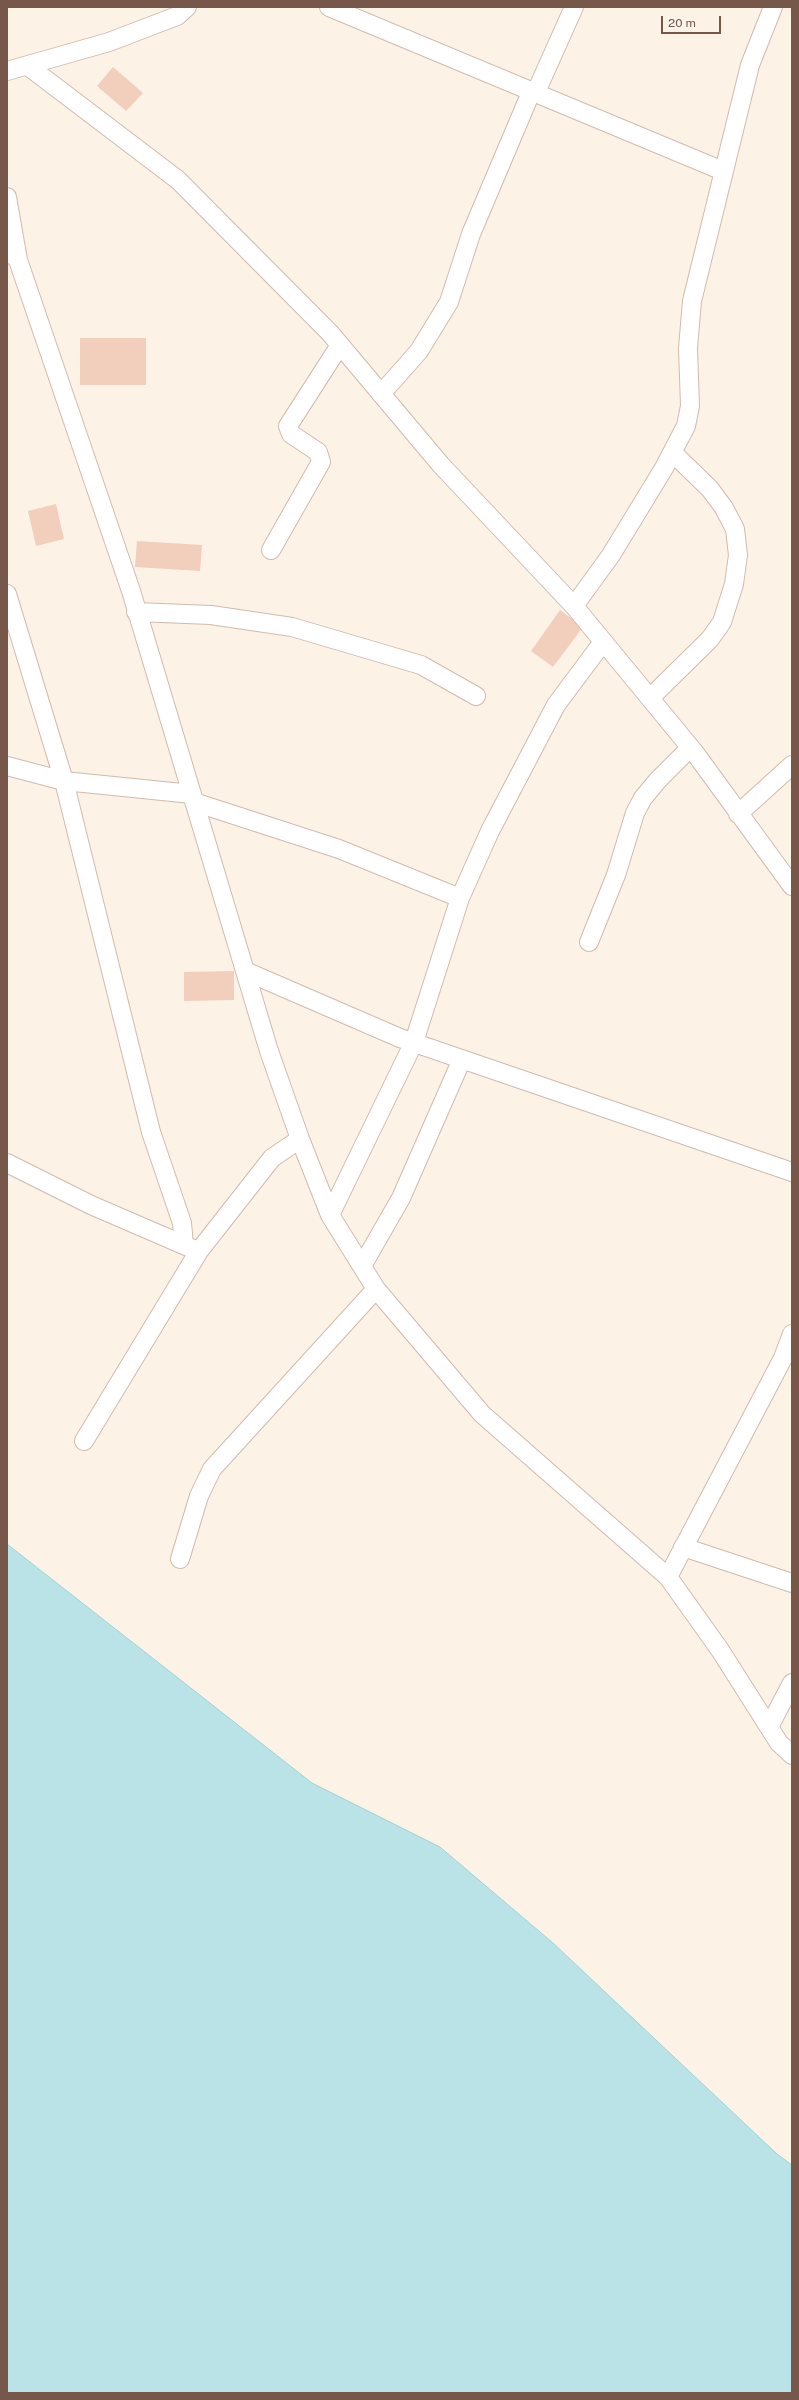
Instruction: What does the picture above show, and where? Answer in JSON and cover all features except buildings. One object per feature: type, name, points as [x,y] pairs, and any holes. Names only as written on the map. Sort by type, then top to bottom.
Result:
[{"type":"street","points":[[7,71],[109,42],[177,16],[187,7]]},
{"type":"street","points":[[329,7],[534,91],[723,171]]},
{"type":"street","points":[[381,394],[419,351],[449,302],[471,234],[534,91],[574,7]]},
{"type":"street","points":[[574,606],[611,555],[673,453],[686,426],[690,406],[688,348],[692,301],[702,268],[723,171],[750,65],[773,7]]},
{"type":"street","points":[[28,66],[178,180],[340,345],[441,465],[574,606],[690,748],[792,886]]},
{"type":"street","points":[[7,197],[12,255],[128,584],[269,1051],[300,1139],[330,1215],[376,1289],[482,1414],[668,1577],[720,1650],[779,1743],[792,1755]]},
{"type":"street","points":[[271,550],[321,462],[318,452],[291,434],[288,426],[340,345]]},
{"type":"street","points":[[650,698],[710,639],[722,622],[734,584],[738,555],[735,529],[724,508],[710,489],[673,453]]},
{"type":"street","points":[[7,594],[64,781],[151,1132],[192,1248]]},
{"type":"street","points":[[136,612],[211,615],[292,627],[421,666],[476,696]]},
{"type":"street","points":[[330,1215],[414,1042],[460,898],[490,831],[556,705],[603,642]]},
{"type":"street","points":[[589,942],[616,875],[635,813],[653,786],[690,748]]},
{"type":"street","points":[[738,814],[792,765]]},
{"type":"street","points":[[7,766],[64,781],[193,798],[339,848],[460,898]]},
{"type":"street","points":[[245,971],[414,1042],[792,1172]]},
{"type":"street","points":[[362,1266],[401,1198],[462,1059]]},
{"type":"street","points":[[84,1441],[192,1248],[272,1158],[300,1139]]},
{"type":"street","points":[[7,1163],[92,1205],[192,1248]]},
{"type":"street","points":[[180,1559],[198,1496],[212,1469],[376,1289]]},
{"type":"street","points":[[668,1577],[782,1358],[792,1334]]},
{"type":"street","points":[[683,1547],[792,1583]]},
{"type":"street","points":[[769,1727],[792,1683]]},
{"type":"water","points":[[7,1544],[312,1783],[440,1847],[553,1943],[777,2154],[792,2165],[792,2393],[7,2393]]}]
